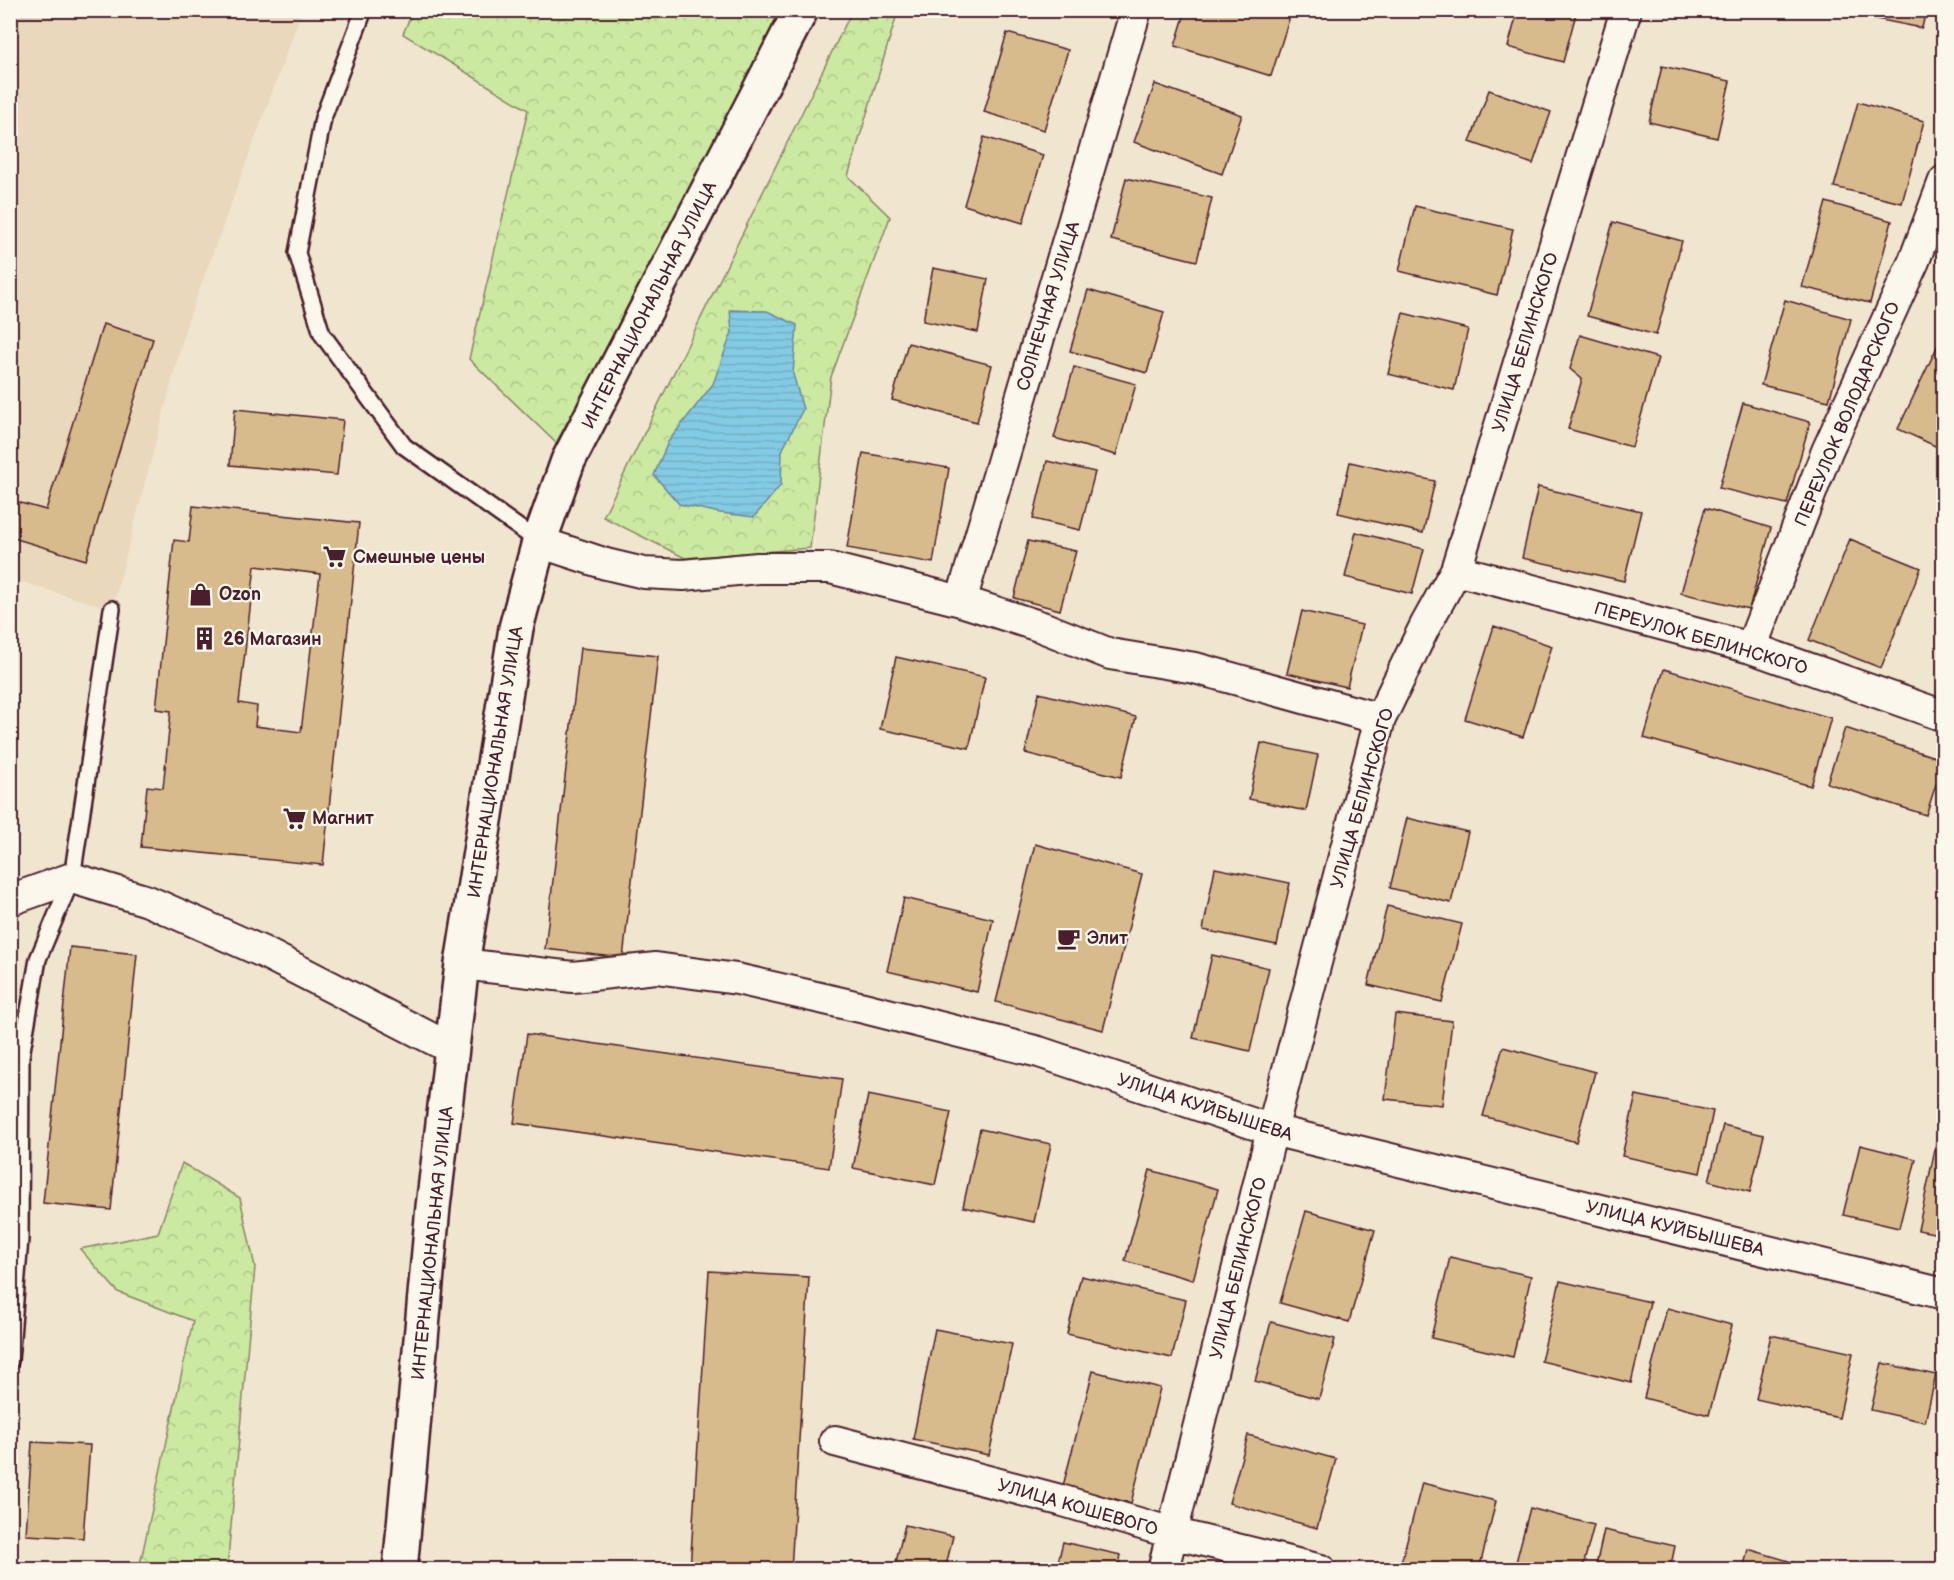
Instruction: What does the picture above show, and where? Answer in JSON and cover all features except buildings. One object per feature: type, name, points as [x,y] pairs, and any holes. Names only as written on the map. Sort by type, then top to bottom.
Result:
[{"type":"main road","name":"ИНТЕРНАЦИОНАЛЬНАЯ УЛИЦА","points":[[400,1569],[433,1207],[462,964],[516,628],[538,542],[568,461],[798,12]]},
{"type":"street","name":"СОЛНЕЧНАЯ УЛИЦА","points":[[961,601],[1136,10]]},
{"type":"street","name":"УЛИЦА БЕЛИНСКОГО","points":[[1163,1569],[1272,1131],[1380,719],[1425,626],[1456,570],[1626,10]]},
{"type":"street","name":"ПЕРЕУЛОК ВОЛОДАРСКОГО","points":[[1751,648],[1827,451],[1914,261],[1944,181]]},
{"type":"street","points":[[538,542],[606,564],[644,573],[683,575],[759,568],[830,568],[961,601],[1042,627],[1110,654],[1195,668],[1380,719]]},
{"type":"street","name":"ПЕРЕУЛОК БЕЛИНСКОГО","points":[[1456,570],[1751,648],[1944,716]]},
{"type":"street","points":[[10,900],[72,878],[148,901],[253,947],[452,1048]]},
{"type":"street","name":"УЛИЦА КУЙБЫШЕВА","points":[[462,964],[573,977],[656,968],[737,979],[1039,1052],[1272,1131],[1944,1294]]},
{"type":"street","name":"УЛИЦА КОШЕВОГО","points":[[835,1442],[1060,1500],[1172,1533],[1321,1569]]},
{"type":"lane","points":[[364,10],[323,118],[297,253],[322,334],[404,446],[538,542]]},
{"type":"lane","points":[[10,1361],[20,1239],[21,1056],[38,959],[72,878],[112,609]]},
{"type":"shaded area","points":[[10,11],[302,11],[187,323],[112,609],[11,579]]},
{"type":"green space","points":[[413,10],[769,10],[783,20],[556,443],[469,359],[528,110],[403,34]]},
{"type":"green space","points":[[852,11],[898,11],[848,176],[890,217],[831,377],[810,548],[685,558],[603,517]]},
{"type":"green space","points":[[182,1163],[240,1198],[255,1267],[227,1569],[139,1569],[193,1321],[118,1292],[80,1249],[158,1233]]},
{"type":"water","points":[[730,310],[767,311],[797,325],[793,374],[803,409],[782,451],[781,485],[754,517],[720,513],[679,504],[654,475],[668,442],[713,384],[732,332]]},
{"type":"place","name":"Смешные цены","points":[[335,557]]},
{"type":"place","name":"Ozon","points":[[201,594]]},
{"type":"place","name":"26 Магазин","points":[[205,639]]},
{"type":"place","name":"Магнит","points":[[294,818]]},
{"type":"place","name":"Элит","points":[[1069,938]]}]
